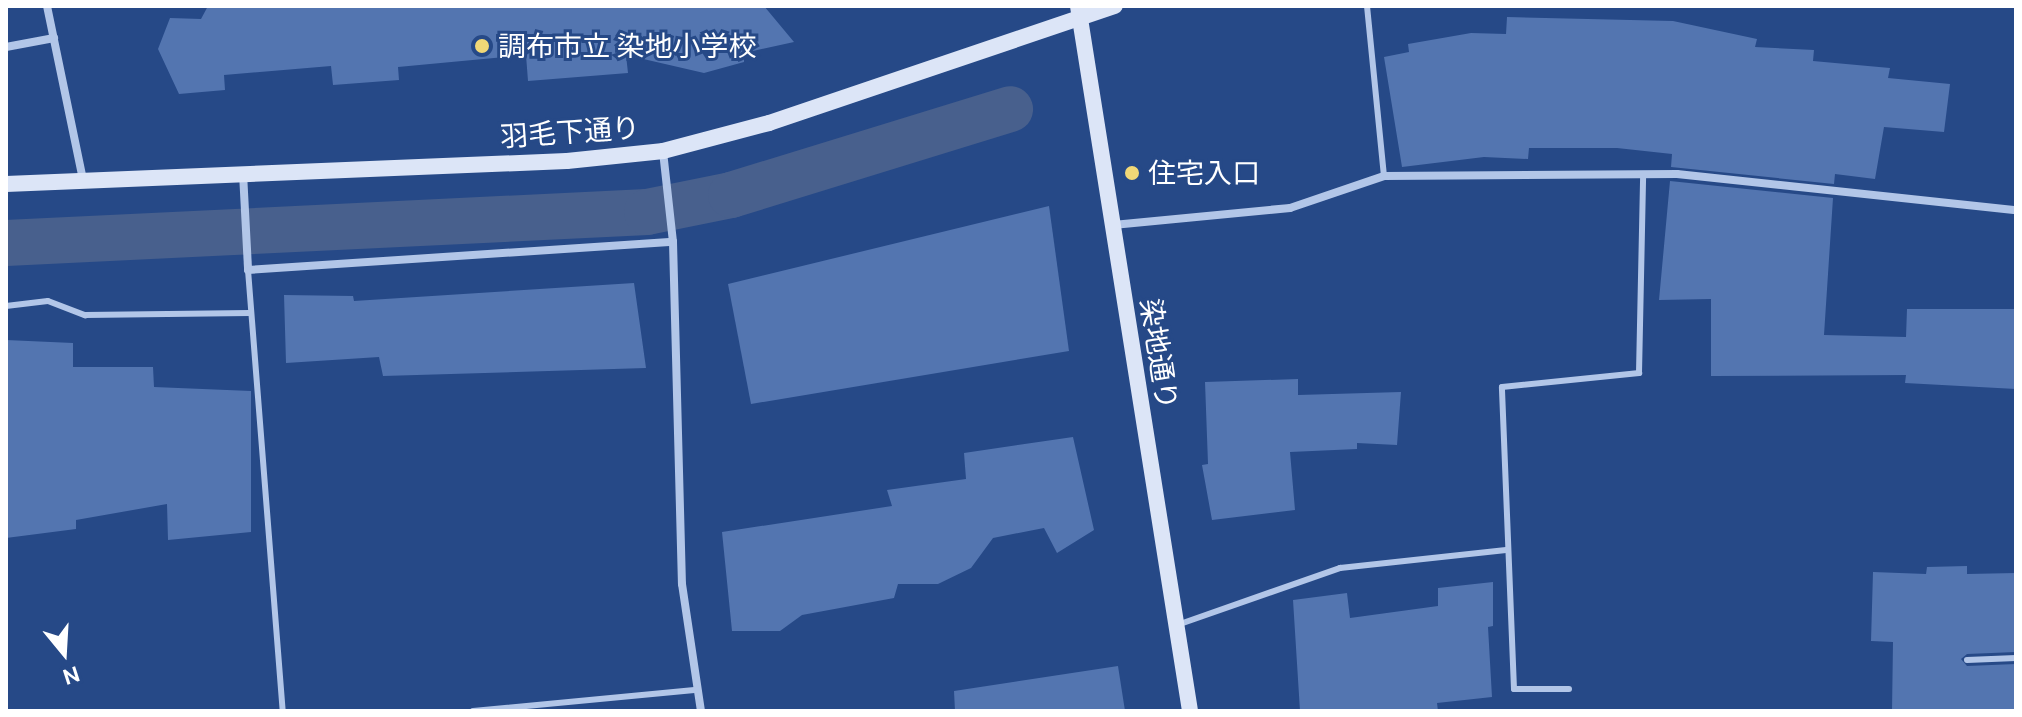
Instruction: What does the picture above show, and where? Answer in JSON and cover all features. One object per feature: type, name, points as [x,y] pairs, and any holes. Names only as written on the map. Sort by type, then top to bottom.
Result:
[{"type":"street","points":[[47,6],[83,180]]},
{"type":"street","name":"羽毛下通り","points":[[6,184],[567,161],[663,151],[769,123],[1079,11],[1115,6]]},
{"type":"street","name":"染地通り","points":[[1079,11],[1190,711]]},
{"type":"street","points":[[6,47],[54,38]]},
{"type":"street","points":[[663,151],[673,239],[682,584],[701,711]]},
{"type":"street","points":[[243,173],[248,270],[673,239]]},
{"type":"street","points":[[1112,225],[1290,208],[1384,176],[1643,174],[2016,210]]},
{"type":"lane","points":[[1367,6],[1384,176]]},
{"type":"lane","points":[[1569,689],[1514,689],[1506,550],[1502,387],[1639,373],[1643,174]]},
{"type":"lane","points":[[248,270],[283,711]]},
{"type":"lane","points":[[6,306],[48,301],[85,315],[250,313]]},
{"type":"lane","points":[[1177,625],[1340,568],[1506,550]]},
{"type":"lane","points":[[1967,660],[2016,658]]},
{"type":"lane","points":[[473,711],[697,690]]},
{"type":"building","points":[[208,6],[764,6],[794,42],[744,53],[744,62],[704,73],[626,55],[628,73],[528,81],[526,55],[398,67],[399,80],[333,85],[331,66],[224,75],[225,90],[179,94],[158,49],[170,18],[201,19]]},
{"type":"building","points":[[1507,17],[1673,21],[1757,39],[1755,47],[1814,50],[1813,61],[1890,68],[1888,78],[1950,84],[1944,132],[1884,127],[1875,179],[1835,174],[1834,184],[1671,167],[1672,154],[1617,148],[1529,148],[1528,159],[1484,157],[1402,167],[1384,57],[1409,52],[1408,44],[1471,33],[1506,34]]},
{"type":"building","points":[[1670,181],[1833,198],[1824,335],[1906,337],[1907,309],[2016,309],[2016,389],[1905,383],[1906,375],[1711,376],[1711,299],[1659,300]]},
{"type":"building","points":[[1049,206],[1069,351],[751,404],[728,284]]},
{"type":"building","points":[[634,283],[646,368],[383,376],[379,357],[286,363],[284,295],[353,296],[354,301]]},
{"type":"building","points":[[6,340],[73,343],[73,367],[153,367],[154,387],[251,391],[251,532],[168,540],[167,504],[76,520],[76,529],[6,538]]},
{"type":"building","points":[[1298,379],[1298,395],[1401,392],[1397,445],[1357,443],[1357,449],[1290,452],[1295,510],[1212,520],[1202,465],[1208,464],[1205,382]]},
{"type":"building","points":[[1073,437],[1094,530],[1057,553],[1044,528],[993,538],[971,568],[938,584],[898,584],[894,598],[802,615],[780,631],[732,631],[722,532],[892,506],[887,490],[966,479],[964,453]]},
{"type":"building","points":[[1967,566],[1967,574],[2016,573],[2016,652],[1967,654],[1961,659],[1967,666],[2016,664],[2016,711],[1892,711],[1893,642],[1871,641],[1873,572],[1926,574],[1927,567]]},
{"type":"building","points":[[1493,582],[1493,626],[1488,627],[1492,697],[1437,703],[1438,711],[1300,711],[1293,600],[1347,593],[1350,618],[1438,606],[1438,588]]},
{"type":"building","points":[[1118,666],[1125,711],[955,711],[954,691]]},
{"type":"waterway","points":[[6,243],[647,212],[731,195],[1010,109]]},
{"type":"place","name":"調布市立 染地小学校","points":[[482,46]]},
{"type":"place","name":"住宅入口","points":[[1132,173]]}]
